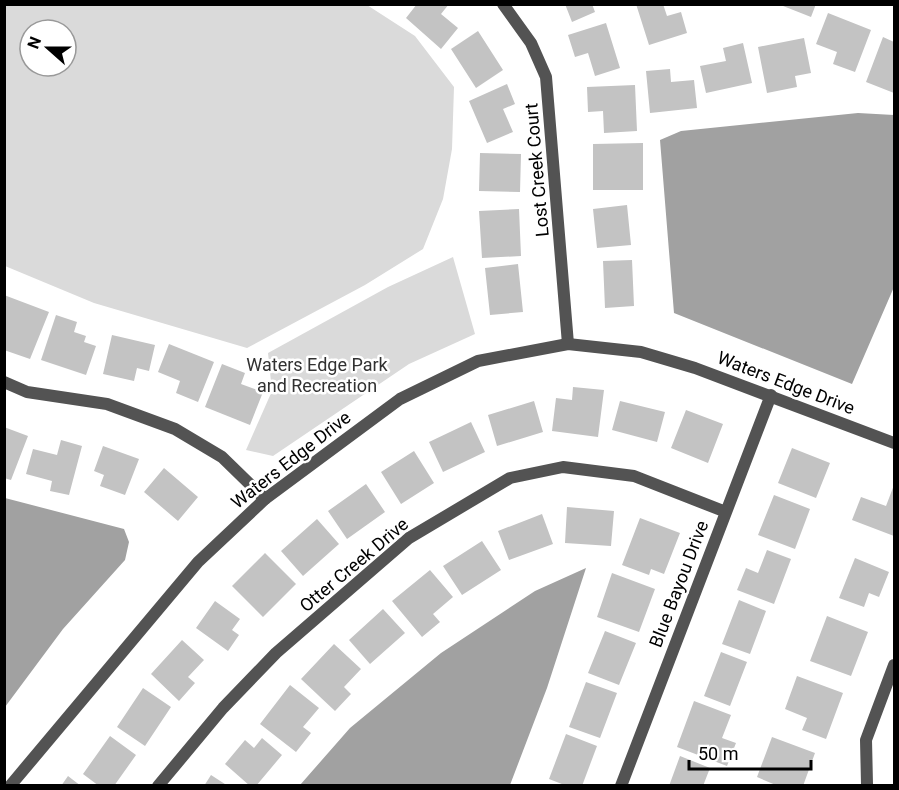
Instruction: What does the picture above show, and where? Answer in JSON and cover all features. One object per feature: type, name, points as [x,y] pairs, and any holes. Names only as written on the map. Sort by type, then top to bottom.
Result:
[{"type":"street","name":"Lost Creek Court","points":[[503,4],[531,43],[546,77],[568,344]]},
{"type":"street","name":"Waters Edge Drive","points":[[10,786],[198,562],[265,499],[400,399],[478,361],[568,344],[640,352],[695,368],[771,395],[894,443]]},
{"type":"street","points":[[4,382],[27,392],[107,404],[176,429],[222,457],[265,499]]},
{"type":"street","name":"Blue Bayou Drive","points":[[621,786],[771,395]]},
{"type":"street","name":"Otter Creek Drive","points":[[158,786],[223,708],[276,653],[410,538],[510,478],[563,467],[634,476],[726,512]]},
{"type":"street","points":[[867,784],[867,740],[894,665]]},
{"type":"green space","points":[[4,5],[367,5],[415,36],[454,87],[452,149],[443,199],[423,249],[365,285],[247,348],[94,303],[5,266]]},
{"type":"green space","name":"Waters Edge Park and Recreation","points":[[453,257],[475,334],[409,364],[273,456],[246,450],[272,391],[268,353],[388,287]]},
{"type":"shaded area","points":[[858,113],[894,115],[894,287],[852,384],[674,313],[660,140],[681,131]]},
{"type":"shaded area","points":[[5,498],[124,529],[129,542],[125,560],[63,629],[5,707]]},
{"type":"shaded area","points":[[586,568],[547,688],[510,785],[300,785],[350,728],[441,653],[535,591]]},
{"type":"building","points":[[417,4],[449,4],[441,14],[458,28],[441,49],[406,18]]},
{"type":"building","points":[[565,4],[592,4],[595,12],[572,22]]},
{"type":"building","points":[[636,4],[663,4],[667,16],[681,12],[687,33],[649,45]]},
{"type":"building","points":[[778,4],[816,4],[811,17]]},
{"type":"building","points":[[828,13],[871,30],[855,72],[833,64],[837,52],[816,44]]},
{"type":"building","points":[[606,23],[620,68],[595,76],[588,53],[575,57],[568,35]]},
{"type":"building","points":[[478,31],[503,70],[476,88],[451,49]]},
{"type":"building","points":[[883,37],[894,42],[894,93],[866,82]]},
{"type":"building","points":[[804,38],[811,73],[795,76],[797,87],[767,93],[758,47]]},
{"type":"building","points":[[743,43],[752,83],[706,93],[700,66],[726,61],[723,48]]},
{"type":"building","points":[[670,69],[671,82],[694,80],[697,108],[650,113],[646,71]]},
{"type":"building","points":[[507,84],[515,104],[503,109],[513,132],[487,143],[469,101]]},
{"type":"building","points":[[635,85],[637,131],[604,133],[603,111],[588,112],[587,87]]},
{"type":"building","points":[[643,143],[643,190],[593,190],[593,144]]},
{"type":"building","points":[[480,153],[521,154],[520,192],[479,191]]},
{"type":"building","points":[[627,205],[631,245],[597,248],[593,209]]},
{"type":"building","points":[[519,209],[521,256],[482,258],[479,211]]},
{"type":"building","points":[[632,260],[634,306],[605,308],[603,261]]},
{"type":"building","points":[[518,264],[523,312],[490,315],[485,268]]},
{"type":"building","points":[[4,295],[49,312],[30,359],[4,350]]},
{"type":"building","points":[[56,315],[77,322],[74,332],[86,336],[84,342],[96,346],[86,375],[41,360]]},
{"type":"building","points":[[112,335],[155,345],[149,371],[137,368],[134,381],[103,374]]},
{"type":"building","points":[[169,344],[214,362],[198,402],[176,393],[180,381],[158,372]]},
{"type":"building","points":[[222,364],[245,373],[241,384],[263,392],[250,425],[205,407]]},
{"type":"building","points":[[573,387],[604,390],[598,437],[552,431],[556,398],[572,400]]},
{"type":"building","points":[[534,401],[543,432],[497,446],[488,415]]},
{"type":"building","points":[[620,401],[665,412],[657,442],[612,430]]},
{"type":"building","points":[[686,410],[723,424],[708,463],[671,448]]},
{"type":"building","points":[[471,422],[485,452],[443,472],[429,442]]},
{"type":"building","points":[[4,427],[28,436],[11,480],[4,478]]},
{"type":"building","points":[[61,440],[82,446],[69,495],[50,491],[52,481],[26,474],[33,449],[57,455]]},
{"type":"building","points":[[103,446],[139,459],[125,495],[100,486],[104,475],[94,471]]},
{"type":"building","points":[[792,448],[830,463],[816,498],[778,483]]},
{"type":"building","points":[[414,451],[434,483],[401,504],[381,472]]},
{"type":"building","points":[[164,468],[198,497],[178,521],[144,492]]},
{"type":"building","points":[[366,484],[385,512],[347,539],[328,511]]},
{"type":"building","points":[[894,485],[894,536],[852,520],[861,497],[886,506]]},
{"type":"building","points":[[774,495],[810,509],[795,549],[758,535]]},
{"type":"building","points":[[567,507],[614,511],[611,546],[565,543]]},
{"type":"building","points":[[542,514],[553,544],[509,560],[498,531]]},
{"type":"building","points":[[640,518],[680,533],[664,574],[651,569],[649,575],[622,565]]},
{"type":"building","points":[[317,519],[339,544],[303,576],[281,551]]},
{"type":"building","points":[[482,541],[501,570],[462,595],[443,566]]},
{"type":"building","points":[[767,550],[791,559],[774,604],[737,590],[746,568],[758,573]]},
{"type":"building","points":[[265,553],[296,584],[263,617],[232,586]]},
{"type":"building","points":[[855,558],[889,572],[879,597],[869,593],[864,607],[839,598]]},
{"type":"building","points":[[430,570],[453,597],[433,614],[440,622],[422,637],[392,601]]},
{"type":"building","points":[[612,573],[655,589],[639,632],[597,617]]},
{"type":"building","points":[[739,600],[766,611],[750,654],[722,644]]},
{"type":"building","points":[[215,601],[240,619],[232,630],[239,635],[228,651],[196,628]]},
{"type":"building","points":[[383,609],[405,633],[370,664],[349,640]]},
{"type":"building","points":[[827,616],[868,632],[851,676],[810,661]]},
{"type":"building","points":[[605,631],[636,643],[619,685],[588,673]]},
{"type":"building","points":[[182,640],[204,660],[188,677],[195,683],[179,701],[151,674]]},
{"type":"building","points":[[334,644],[361,669],[344,687],[351,694],[335,711],[301,679]]},
{"type":"building","points":[[721,652],[747,662],[730,706],[704,696]]},
{"type":"building","points":[[797,676],[843,693],[826,739],[802,730],[807,718],[785,709]]},
{"type":"building","points":[[586,682],[617,693],[600,738],[569,727]]},
{"type":"building","points":[[290,685],[319,708],[303,727],[311,733],[296,752],[260,724]]},
{"type":"building","points":[[143,688],[171,707],[145,746],[117,727]]},
{"type":"building","points":[[694,701],[731,715],[722,738],[736,743],[727,766],[677,747]]},
{"type":"building","points":[[566,734],[597,746],[582,786],[567,786],[549,779]]},
{"type":"building","points":[[110,736],[136,755],[114,786],[99,786],[83,774]]},
{"type":"building","points":[[772,737],[815,753],[803,786],[778,786],[757,777]]},
{"type":"building","points":[[262,738],[282,755],[256,786],[250,786],[225,764],[245,740],[254,748]]},
{"type":"building","points":[[680,756],[710,768],[703,786],[669,786]]},
{"type":"building","points":[[211,775],[228,786],[204,786]]},
{"type":"building","points":[[68,776],[81,786],[61,786]]}]
